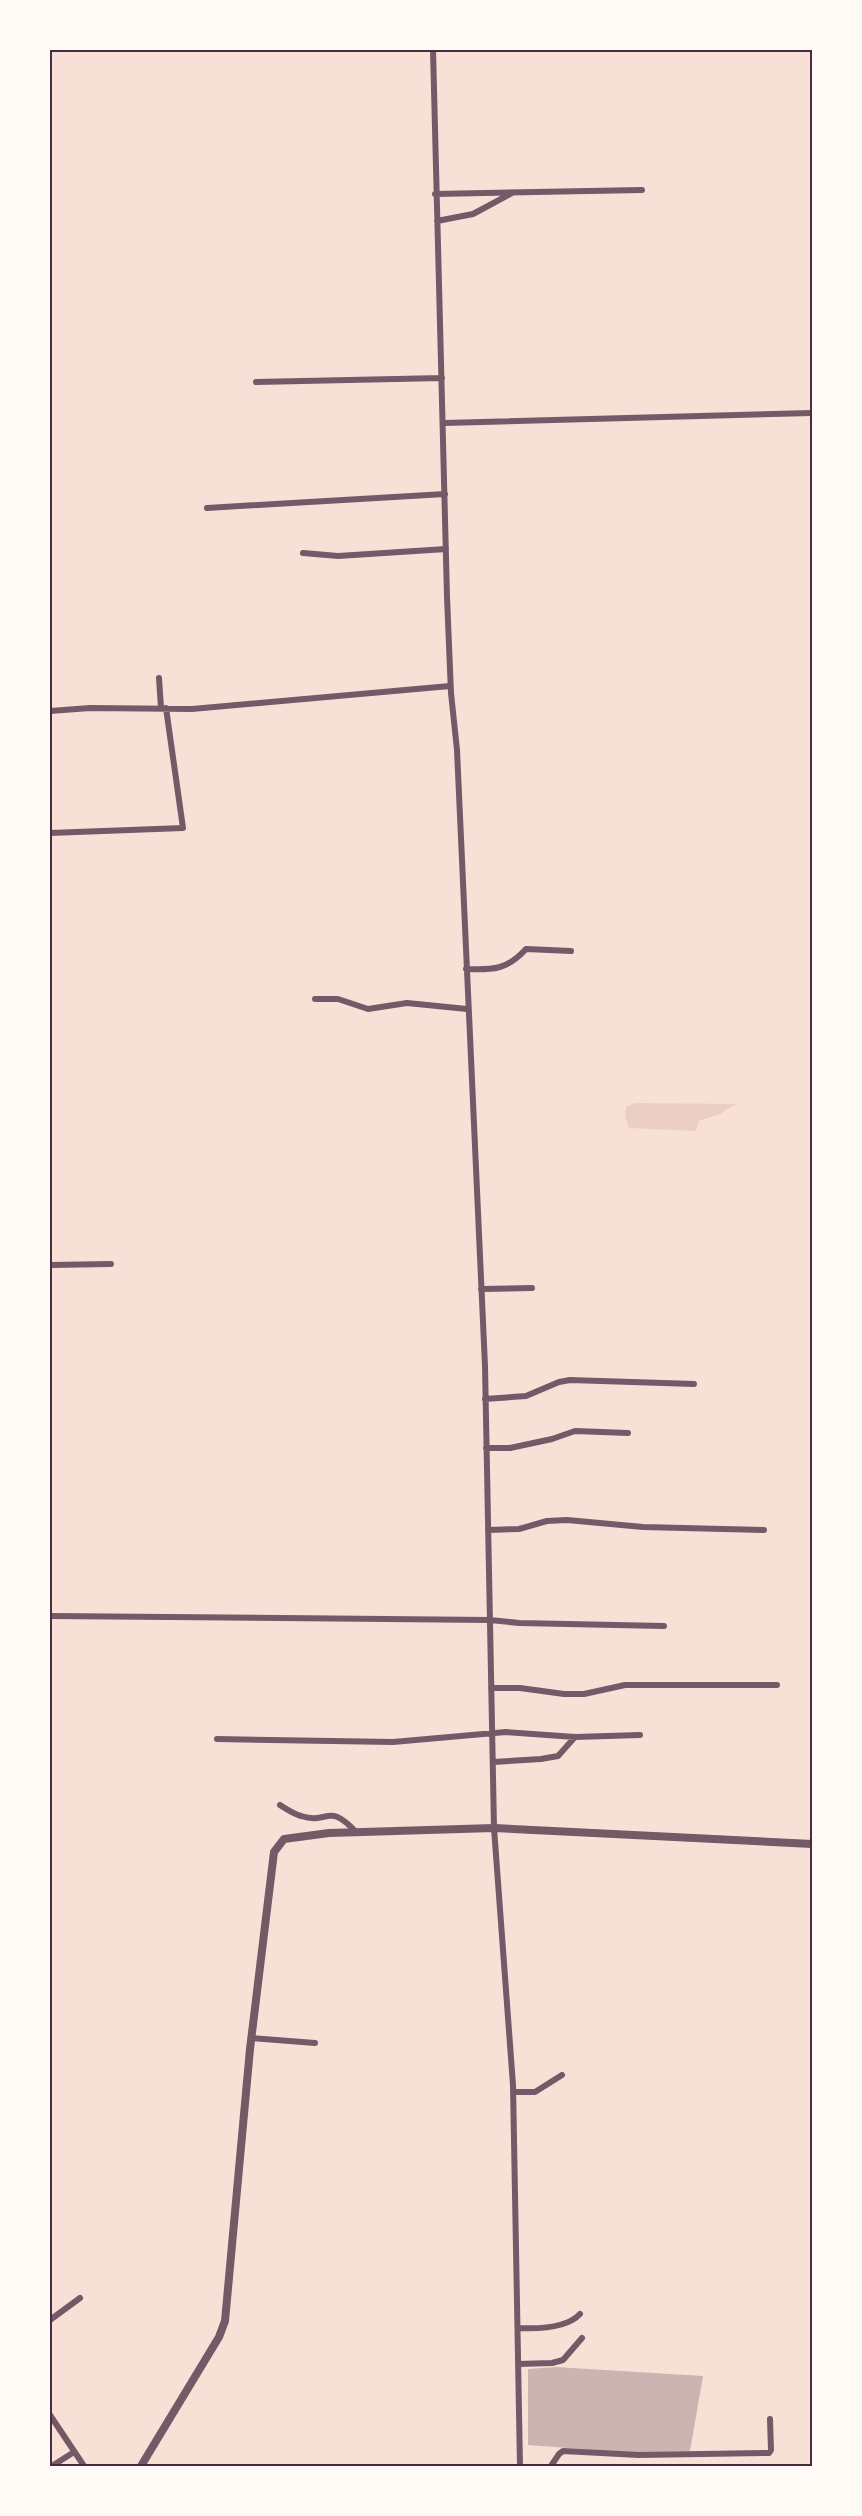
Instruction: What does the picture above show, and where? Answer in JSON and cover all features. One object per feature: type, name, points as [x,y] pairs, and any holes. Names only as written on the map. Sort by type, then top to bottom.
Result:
[{"type":"street","points":[[433,50],[435,194],[444,423],[450,686],[457,750],[470,969],[467,1009],[485,1399],[494,1828],[517,2093],[520,2466]]},
{"type":"street","points":[[435,194],[642,190]]},
{"type":"street","points":[[437,221],[473,214],[515,191]]},
{"type":"street","points":[[256,382],[442,378]]},
{"type":"street","points":[[444,423],[813,413]]},
{"type":"street","points":[[207,508],[445,494]]},
{"type":"street","points":[[303,553],[338,556],[446,549]]},
{"type":"street","points":[[50,832],[183,828],[159,678]]},
{"type":"street","points":[[50,711],[90,708],[192,709],[450,686]]},
{"type":"street","points":[[470,969],[488,970],[515,961],[526,949],[571,951]]},
{"type":"street","points":[[315,999],[338,999],[368,1009],[407,1003],[467,1009]]},
{"type":"street","points":[[50,1264],[111,1264]]},
{"type":"street","points":[[481,1289],[532,1288]]},
{"type":"street","points":[[485,1399],[526,1396],[559,1382],[570,1380],[694,1384]]},
{"type":"street","points":[[486,1448],[510,1448],[552,1439],[574,1431],[628,1433]]},
{"type":"street","points":[[488,1530],[519,1529],[547,1521],[567,1520],[643,1527],[764,1530]]},
{"type":"street","points":[[50,1616],[490,1620],[519,1623],[664,1626]]},
{"type":"street","points":[[491,1688],[520,1688],[564,1694],[601,1691],[625,1685],[777,1685]]},
{"type":"street","points":[[217,1739],[410,1742],[506,1732],[574,1737],[640,1735]]},
{"type":"street","points":[[493,1762],[558,1756],[574,1737]]},
{"type":"street","points":[[280,1805],[302,1817],[333,1815],[341,1817],[357,1833]]},
{"type":"street","points":[[141,2466],[219,2337],[225,2321],[251,2037],[274,1852],[284,1839],[357,1833],[524,1828],[813,1844]]},
{"type":"street","points":[[251,2037],[315,2043]]},
{"type":"street","points":[[517,2093],[535,2092],[562,2075]]},
{"type":"street","points":[[50,2320],[80,2298]]},
{"type":"street","points":[[518,2328],[539,2329],[574,2320],[580,2314]]},
{"type":"street","points":[[518,2364],[552,2363],[562,2360],[582,2338]]},
{"type":"street","points":[[50,2415],[84,2466]]},
{"type":"street","points":[[551,2466],[558,2454],[563,2451],[639,2455],[769,2453],[771,2450],[770,2419]]},
{"type":"street","points":[[52,2466],[74,2452]]},
{"type":"shaded area","points":[[635,1103],[736,1104],[720,1114],[699,1121],[696,1131],[629,1128],[625,1117],[626,1107]]},
{"type":"building","points":[[556,2367],[703,2376],[690,2451],[635,2453],[528,2445],[528,2369]]}]
